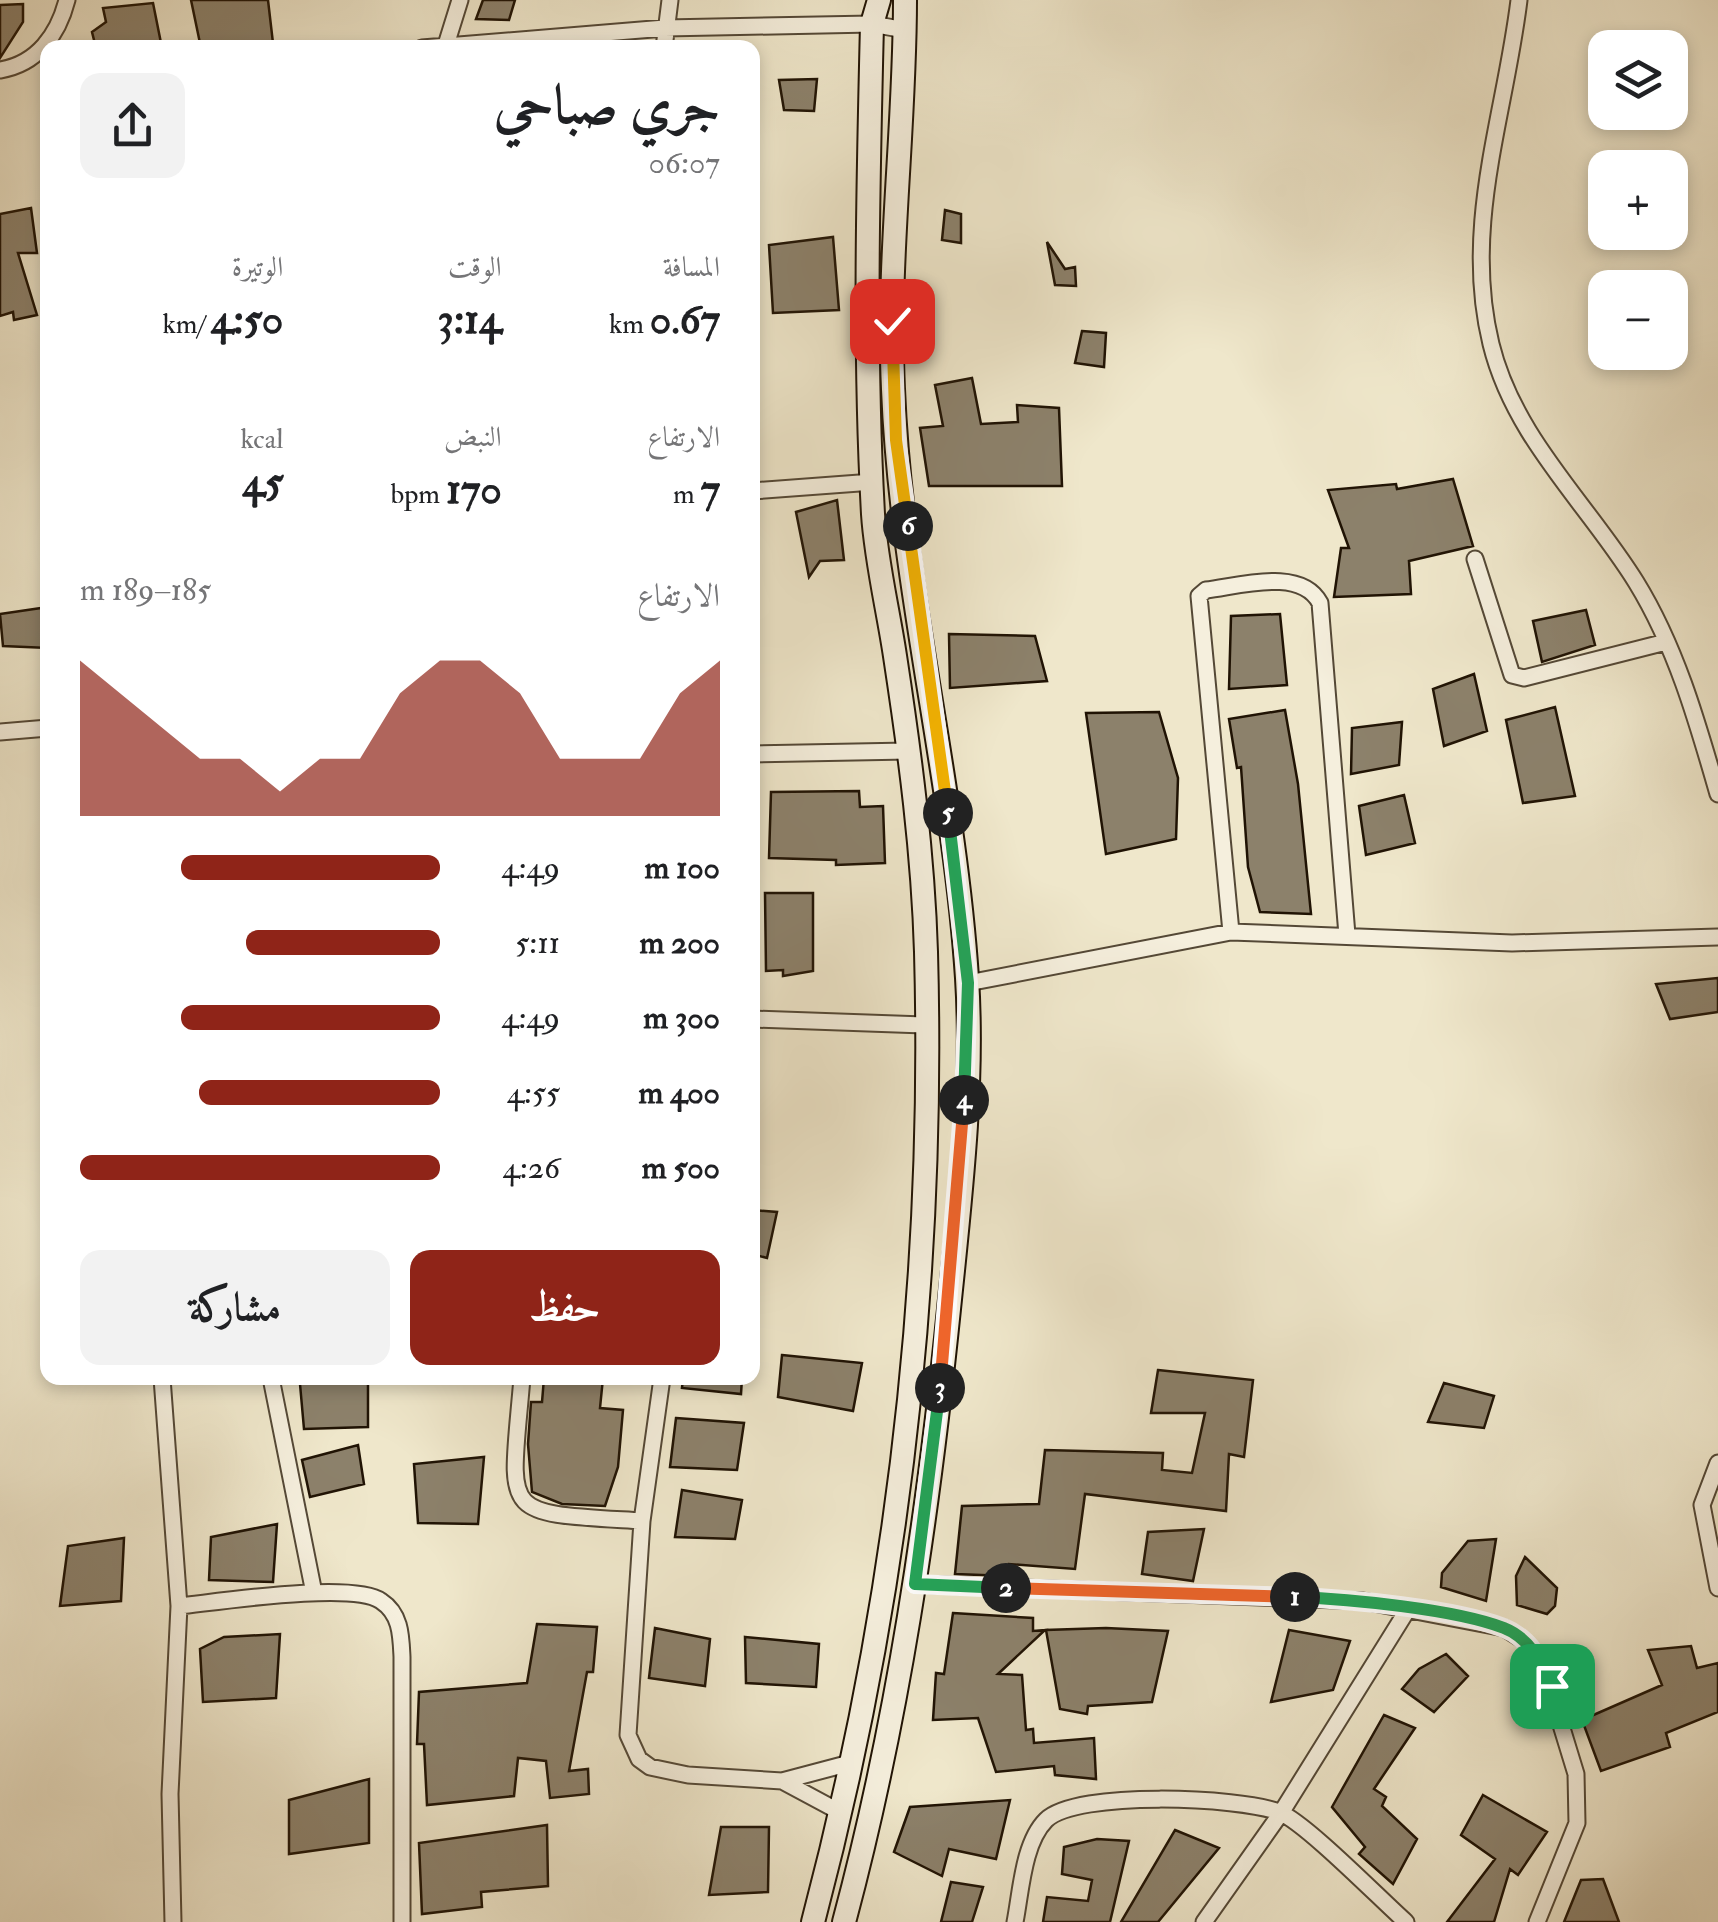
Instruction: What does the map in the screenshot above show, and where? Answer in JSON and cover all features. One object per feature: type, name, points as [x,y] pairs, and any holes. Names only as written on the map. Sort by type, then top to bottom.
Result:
[{"type":"main road","points":[[813,1922],[850,1764],[909,1412],[922,1264],[924,1025],[920,851],[873,517],[866,386],[872,24],[879,0]]},
{"type":"main road","points":[[844,1922],[880,1774],[915,1584],[938,1414],[956,1233],[968,983],[894,407],[892,321],[905,0]]},
{"type":"main road","points":[[909,1412],[938,1414]]},
{"type":"street","points":[[47,40],[67,0]]},
{"type":"street","points":[[448,40],[460,0]]},
{"type":"street","points":[[664,40],[670,0]]},
{"type":"street","points":[[1518,0],[1480,223],[1492,346],[1516,410],[1637,585],[1666,642],[1718,794]]},
{"type":"street","points":[[510,40],[664,28],[872,24],[905,30]]},
{"type":"street","points":[[0,70],[32,58],[40,51]]},
{"type":"street","points":[[760,490],[873,482]]},
{"type":"street","points":[[1475,558],[1512,675],[1524,678],[1666,642]]},
{"type":"street","points":[[1232,932],[1200,596],[1206,590],[1258,583],[1300,583],[1310,588],[1320,603],[1347,936]]},
{"type":"street","points":[[0,732],[40,729]]},
{"type":"street","points":[[760,754],[908,750]]},
{"type":"street","points":[[968,983],[1232,932],[1394,941],[1718,937]]},
{"type":"street","points":[[760,1019],[924,1025]]},
{"type":"street","points":[[163,1385],[179,1606],[170,1794],[173,1922]]},
{"type":"street","points":[[273,1385],[314,1593]]},
{"type":"street","points":[[521,1385],[514,1474],[517,1495],[524,1504],[548,1515],[642,1521]]},
{"type":"street","points":[[661,1385],[642,1521],[628,1735],[632,1747],[650,1767],[688,1774],[782,1781],[850,1764]]},
{"type":"street","points":[[1718,1463],[1702,1506],[1718,1588]]},
{"type":"street","points":[[915,1584],[1305,1598],[1408,1609],[1504,1628],[1522,1640],[1544,1666],[1576,1774],[1577,1823],[1537,1922]]},
{"type":"street","points":[[179,1606],[314,1593],[367,1594],[394,1612],[400,1629],[402,1922]]},
{"type":"street","points":[[1204,1922],[1281,1813],[1408,1609]]},
{"type":"street","points":[[782,1781],[838,1810]]},
{"type":"street","points":[[1015,1922],[1034,1840],[1046,1821],[1073,1806],[1173,1801],[1237,1804],[1281,1813],[1406,1922]]},
{"type":"building","points":[[191,0],[268,0],[273,40],[199,40]]},
{"type":"building","points":[[483,0],[515,0],[509,20],[476,19]]},
{"type":"building","points":[[153,3],[160,40],[94,40],[92,32],[106,22],[103,8]]},
{"type":"building","points":[[23,4],[23,22],[0,58],[0,5]]},
{"type":"building","points":[[817,79],[814,111],[784,110],[779,80]]},
{"type":"building","points":[[31,208],[37,253],[18,253],[37,315],[14,320],[13,312],[0,316],[0,214]]},
{"type":"building","points":[[945,210],[961,214],[961,243],[942,240]]},
{"type":"building","points":[[833,237],[839,310],[773,313],[769,245]]},
{"type":"building","points":[[1047,242],[1065,269],[1075,267],[1076,286],[1055,285]]},
{"type":"building","points":[[1082,331],[1106,333],[1104,367],[1075,363]]},
{"type":"building","points":[[972,378],[981,424],[1018,422],[1017,405],[1059,408],[1062,486],[929,486],[920,428],[943,426],[935,385]]},
{"type":"building","points":[[1453,479],[1473,546],[1409,561],[1411,594],[1334,597],[1341,548],[1349,548],[1328,490],[1396,484],[1397,489]]},
{"type":"building","points":[[837,500],[844,560],[820,561],[809,577],[796,512]]},
{"type":"building","points":[[40,608],[40,648],[3,646],[0,614]]},
{"type":"building","points":[[1586,610],[1595,645],[1542,662],[1533,621]]},
{"type":"building","points":[[1280,614],[1287,685],[1229,689],[1231,616]]},
{"type":"building","points":[[949,634],[1035,636],[1047,681],[950,688]]},
{"type":"building","points":[[1474,674],[1487,731],[1444,746],[1433,689]]},
{"type":"building","points":[[1555,707],[1575,796],[1523,803],[1506,720]]},
{"type":"building","points":[[1285,710],[1298,784],[1311,914],[1260,912],[1248,867],[1241,767],[1237,768],[1229,719]]},
{"type":"building","points":[[1159,712],[1178,778],[1176,839],[1106,854],[1086,713]]},
{"type":"building","points":[[1402,722],[1399,765],[1351,774],[1352,728]]},
{"type":"building","points":[[859,791],[860,807],[883,806],[885,863],[836,865],[836,860],[769,858],[771,792]]},
{"type":"building","points":[[1404,795],[1415,843],[1366,855],[1359,806]]},
{"type":"building","points":[[765,893],[813,893],[813,971],[783,976],[783,970],[766,971]]},
{"type":"building","points":[[1718,978],[1718,1012],[1670,1019],[1656,984]]},
{"type":"building","points":[[760,1211],[777,1212],[767,1258],[760,1256]]},
{"type":"building","points":[[782,1355],[862,1363],[853,1411],[778,1397]]},
{"type":"building","points":[[1158,1370],[1253,1380],[1244,1457],[1229,1454],[1226,1511],[1085,1494],[1075,1569],[1009,1564],[1008,1576],[955,1574],[962,1506],[1039,1504],[1045,1450],[1163,1453],[1162,1470],[1192,1473],[1205,1413],[1151,1413]]},
{"type":"building","points":[[1444,1383],[1494,1396],[1484,1428],[1428,1422]]},
{"type":"building","points":[[300,1385],[368,1385],[368,1427],[304,1429]]},
{"type":"building","points":[[543,1385],[602,1385],[600,1408],[623,1410],[618,1467],[605,1506],[562,1504],[532,1492],[528,1444],[531,1402],[542,1402]]},
{"type":"building","points":[[682,1385],[742,1385],[741,1394],[682,1388]]},
{"type":"building","points":[[676,1418],[744,1423],[737,1470],[670,1467]]},
{"type":"building","points":[[358,1445],[364,1484],[310,1497],[302,1460]]},
{"type":"building","points":[[484,1457],[478,1524],[418,1523],[414,1464]]},
{"type":"building","points":[[682,1490],[742,1500],[735,1539],[675,1537]]},
{"type":"building","points":[[277,1524],[273,1582],[209,1580],[211,1537]]},
{"type":"building","points":[[1204,1529],[1193,1581],[1142,1574],[1148,1532]]},
{"type":"building","points":[[124,1538],[121,1601],[60,1606],[68,1546]]},
{"type":"building","points":[[1496,1539],[1486,1601],[1441,1587],[1442,1573],[1468,1541]]},
{"type":"building","points":[[1525,1557],[1557,1588],[1555,1606],[1547,1614],[1517,1605],[1516,1576]]},
{"type":"building","points":[[953,1613],[1033,1618],[1033,1631],[1045,1630],[998,1674],[1022,1675],[1026,1730],[1033,1729],[1034,1743],[1094,1738],[1096,1779],[1055,1775],[1054,1766],[996,1772],[978,1718],[933,1720],[936,1673],[944,1674]]},
{"type":"building","points":[[537,1624],[597,1627],[593,1672],[587,1672],[569,1771],[588,1769],[589,1794],[550,1798],[546,1761],[518,1758],[514,1796],[427,1805],[424,1744],[417,1744],[419,1692],[527,1683]]},
{"type":"building","points":[[655,1628],[710,1639],[705,1686],[649,1678]]},
{"type":"building","points":[[1046,1630],[1168,1631],[1152,1702],[1088,1706],[1087,1714],[1060,1709]]},
{"type":"building","points":[[1289,1630],[1350,1641],[1333,1690],[1271,1702]]},
{"type":"building","points":[[280,1634],[276,1698],[203,1702],[200,1649],[224,1637]]},
{"type":"building","points":[[745,1637],[819,1644],[816,1687],[746,1683]]},
{"type":"building","points":[[1691,1646],[1697,1668],[1718,1663],[1718,1712],[1666,1733],[1670,1747],[1601,1771],[1582,1720],[1662,1685],[1648,1650]]},
{"type":"building","points":[[1446,1654],[1468,1676],[1434,1712],[1402,1689],[1419,1669]]},
{"type":"building","points":[[1384,1715],[1415,1728],[1374,1789],[1386,1797],[1382,1806],[1417,1839],[1393,1884],[1359,1854],[1365,1847],[1332,1807]]},
{"type":"building","points":[[369,1779],[369,1843],[289,1854],[289,1800]]},
{"type":"building","points":[[1483,1795],[1547,1832],[1518,1875],[1510,1869],[1494,1922],[1447,1922],[1495,1859],[1461,1835]]},
{"type":"building","points":[[1010,1800],[996,1859],[949,1849],[942,1876],[894,1852],[910,1807]]},
{"type":"building","points":[[547,1825],[548,1886],[481,1892],[482,1907],[422,1914],[419,1843]]},
{"type":"building","points":[[721,1827],[769,1827],[768,1892],[709,1895]]},
{"type":"building","points":[[1175,1830],[1219,1848],[1158,1922],[1121,1922]]},
{"type":"building","points":[[1097,1839],[1129,1841],[1110,1922],[1043,1922],[1047,1897],[1088,1901],[1092,1880],[1062,1874],[1064,1847]]},
{"type":"building","points":[[1603,1879],[1619,1922],[1564,1922],[1581,1880]]},
{"type":"building","points":[[951,1882],[983,1887],[972,1922],[941,1922]]},
{"type":"route","points":[[892,321],[896,440],[968,983],[955,1249],[915,1584],[1363,1601],[1504,1628],[1534,1651],[1552,1686]]}]
